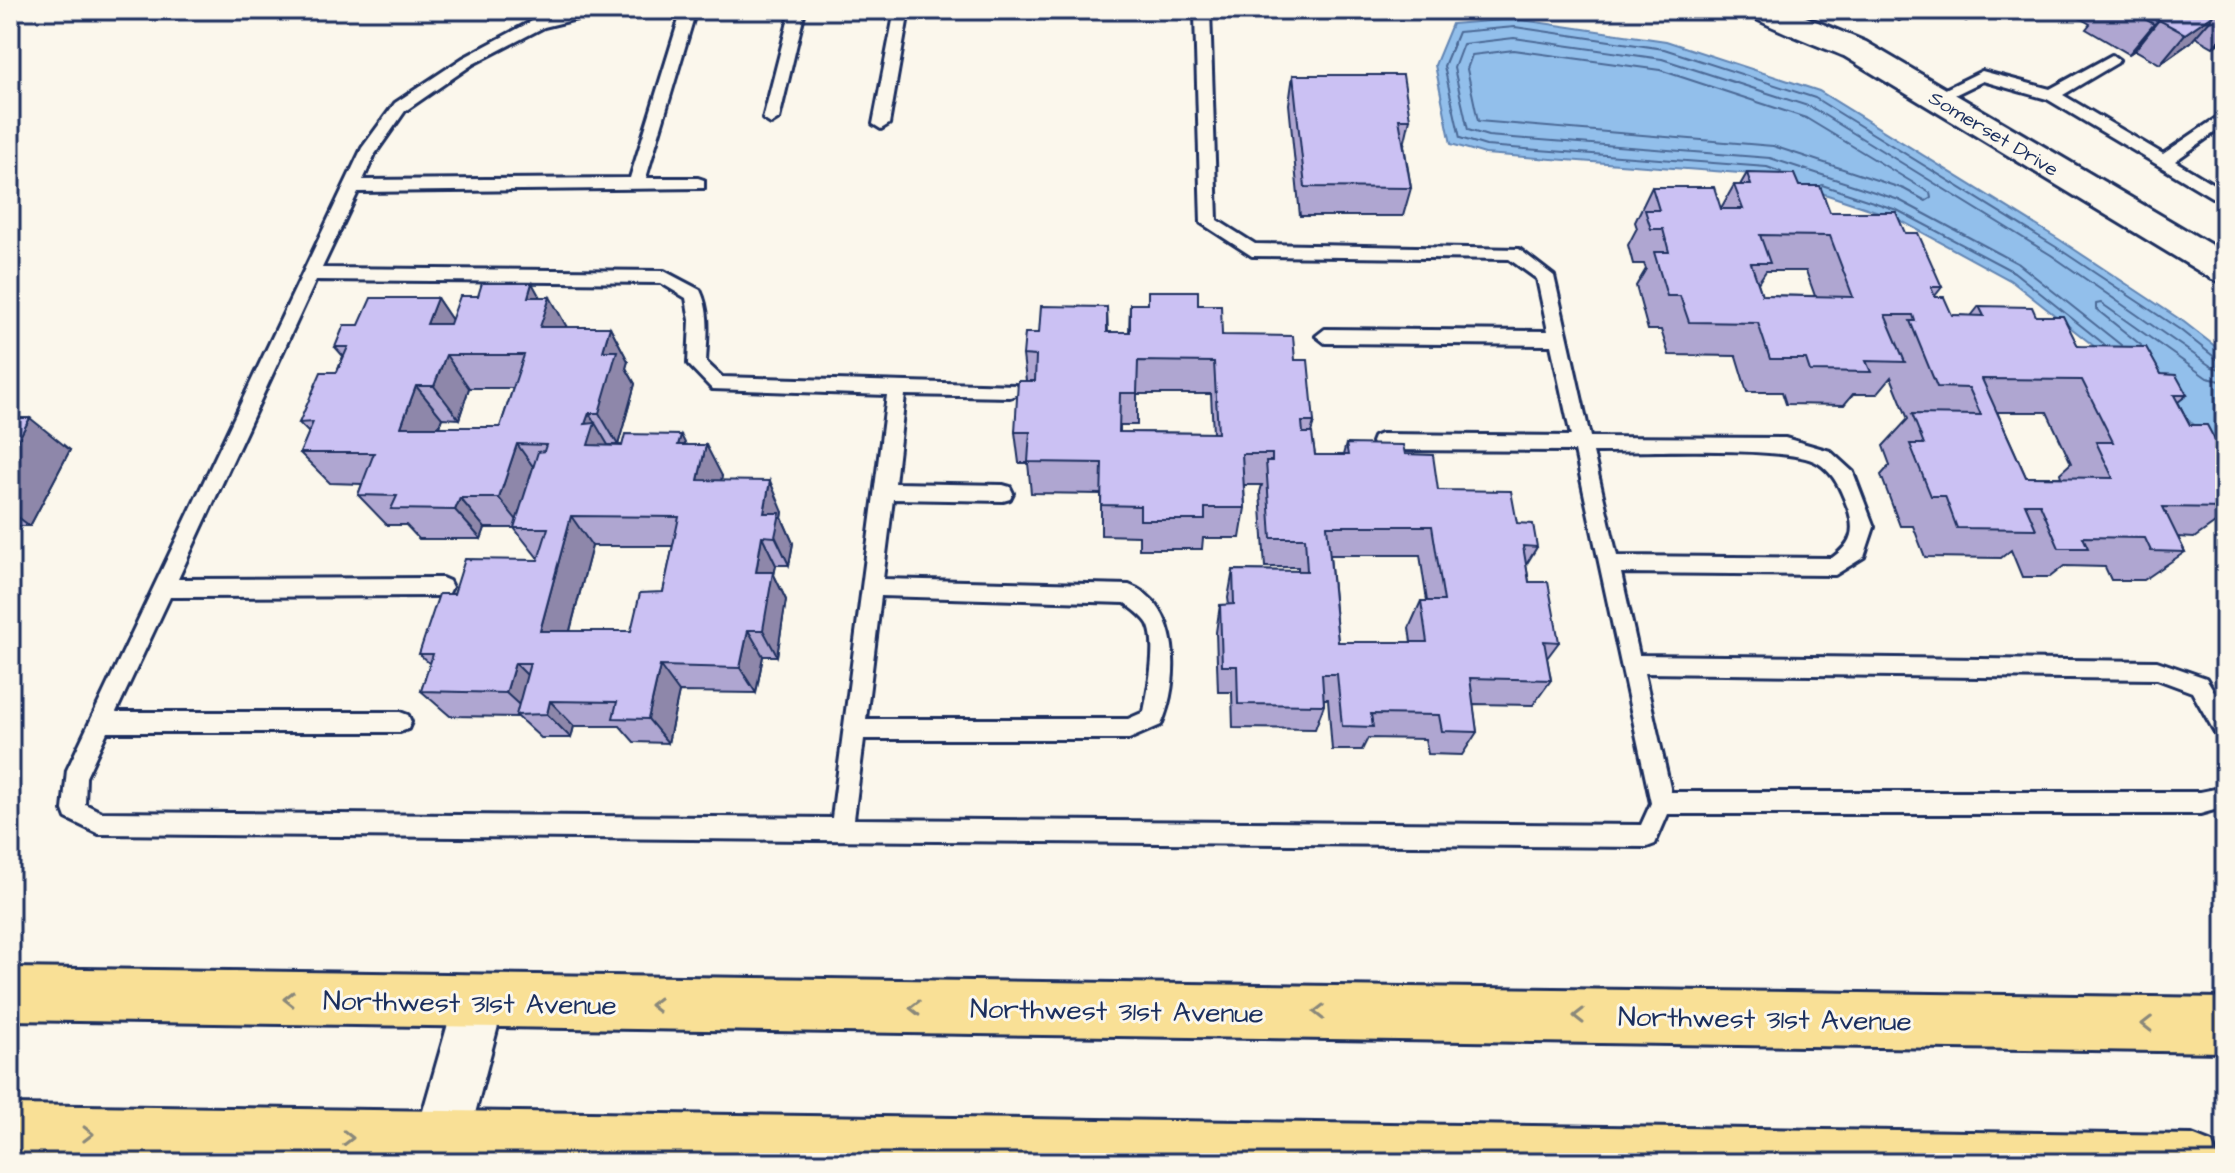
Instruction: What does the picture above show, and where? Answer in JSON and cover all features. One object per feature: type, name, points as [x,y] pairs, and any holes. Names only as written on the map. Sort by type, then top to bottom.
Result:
[{"type":"main road","name":"Northwest 31st Avenue","points":[[10,994],[479,1003],[2225,1025]]},
{"type":"main road","points":[[10,1133],[438,1151],[2192,1163]]},
{"type":"street","name":"Somerset Drive","points":[[1757,10],[1792,21],[1855,49],[2225,270]]},
{"type":"street","points":[[438,1151],[479,1003]]},
{"type":"lane","points":[[596,10],[539,23],[468,61],[400,107],[368,152],[75,777],[74,810],[99,823],[1647,836],[1662,803],[1545,276],[1513,253],[1252,250],[1209,223],[1203,10],[956,10]]},
{"type":"lane","points":[[636,184],[689,10]]},
{"type":"lane","points":[[771,119],[798,10]]},
{"type":"lane","points":[[881,124],[902,10]]},
{"type":"lane","points":[[2052,95],[2112,60]]},
{"type":"lane","points":[[1935,98],[1982,76],[2052,95],[2225,199]]},
{"type":"lane","points":[[2163,162],[2225,117]]},
{"type":"lane","points":[[352,186],[698,184]]},
{"type":"lane","points":[[311,274],[664,277],[694,295],[699,320],[697,364],[718,384],[1010,390]]},
{"type":"lane","points":[[1325,336],[1559,338]]},
{"type":"lane","points":[[842,829],[897,388]]},
{"type":"lane","points":[[1381,442],[1785,446],[1823,456],[1846,477],[1864,527],[1857,551],[1835,567],[1608,564]]},
{"type":"lane","points":[[884,491],[1003,493]]},
{"type":"lane","points":[[163,588],[442,587]]},
{"type":"lane","points":[[855,729],[1129,729],[1153,718],[1159,697],[1161,629],[1151,612],[1129,594],[872,587]]},
{"type":"lane","points":[[1631,664],[2157,670],[2199,685],[2225,729]]},
{"type":"lane","points":[[101,722],[400,722]]},
{"type":"lane","points":[[1662,803],[2200,803],[2225,797]]},
{"type":"water","points":[[1515,19],[1666,41],[1819,91],[2060,240],[2184,322],[2225,354],[2225,449],[2010,280],[1894,217],[1767,175],[1485,154],[1451,144],[1435,65],[1452,24]]},
{"type":"building","points":[[2128,10],[2217,12],[2185,34],[2159,20],[2154,24]]},
{"type":"building","points":[[1293,75],[1403,75],[1410,119],[1399,119],[1411,188],[1305,187]]},
{"type":"building","points":[[1747,173],[1794,174],[1799,186],[1820,186],[1830,212],[1896,212],[1905,233],[1918,233],[1942,287],[1931,287],[1935,297],[1944,297],[1952,315],[1984,316],[1979,306],[2032,307],[2036,316],[2063,316],[2078,346],[2146,347],[2161,374],[2176,375],[2187,395],[2174,395],[2190,425],[2207,425],[2225,459],[2225,476],[2220,476],[2225,485],[2225,508],[2163,507],[2185,552],[2151,551],[2145,538],[2083,537],[2088,548],[2059,548],[2040,504],[2025,504],[2036,529],[1957,528],[1945,496],[1931,496],[1910,444],[1924,444],[1912,414],[1981,415],[1969,388],[1937,387],[1910,321],[1915,321],[1913,315],[1885,315],[1905,362],[1866,361],[1871,372],[1810,371],[1806,359],[1770,359],[1758,323],[1689,322],[1680,296],[1667,296],[1654,252],[1669,252],[1663,229],[1651,229],[1645,210],[1659,210],[1652,187],[1714,187],[1721,209],[1743,209],[1734,185],[1751,185]],"holes":[[[1760,235],[1830,236],[1853,297],[1762,295],[1751,263],[1770,263]],[[1982,379],[2082,380],[2113,442],[2096,442],[2113,478],[2026,477]]]},
{"type":"building","points":[[482,283],[532,283],[528,297],[550,297],[540,327],[610,327],[603,351],[617,351],[599,413],[589,413],[585,424],[595,423],[588,445],[622,446],[625,434],[681,435],[678,445],[706,445],[698,480],[770,481],[764,513],[780,513],[775,537],[762,536],[756,572],[773,572],[763,630],[748,630],[740,668],[660,666],[648,719],[613,718],[617,702],[550,701],[547,714],[516,715],[530,663],[515,663],[506,693],[421,691],[433,654],[419,654],[439,594],[454,594],[465,559],[538,560],[548,528],[514,528],[538,452],[544,451],[546,445],[517,444],[499,498],[460,498],[455,510],[391,509],[397,496],[358,495],[374,453],[300,453],[313,422],[299,423],[321,372],[337,372],[348,347],[335,347],[344,325],[359,325],[371,298],[437,298],[427,324],[450,324],[460,296],[478,296]],"holes":[[[446,355],[524,355],[500,427],[401,427],[416,386],[434,386]],[[571,516],[679,517],[663,592],[640,593],[631,631],[540,631]]]},
{"type":"building","points":[[1148,291],[1198,291],[1198,305],[1221,305],[1222,335],[1293,336],[1295,360],[1308,360],[1314,422],[1302,422],[1303,433],[1312,433],[1315,455],[1348,455],[1346,444],[1403,445],[1405,454],[1433,455],[1438,490],[1511,491],[1517,523],[1533,524],[1537,547],[1523,546],[1529,582],[1548,582],[1559,642],[1544,641],[1551,680],[1470,678],[1477,732],[1442,731],[1439,715],[1371,714],[1373,727],[1342,726],[1337,674],[1322,674],[1324,705],[1238,704],[1237,666],[1222,666],[1220,605],[1234,604],[1233,570],[1307,571],[1305,538],[1271,538],[1266,461],[1272,461],[1272,454],[1242,454],[1245,508],[1205,508],[1205,520],[1140,520],[1140,506],[1101,505],[1102,463],[1028,462],[1030,432],[1015,432],[1018,381],[1035,381],[1036,356],[1023,355],[1025,333],[1039,333],[1041,306],[1107,307],[1107,332],[1130,332],[1130,304],[1148,304]],"holes":[[[1138,361],[1214,362],[1218,433],[1119,432],[1120,393],[1137,393]],[[1327,526],[1432,526],[1444,601],[1421,601],[1427,642],[1338,642]]]},
{"type":"building","points":[[10,418],[30,418],[10,455]]}]
